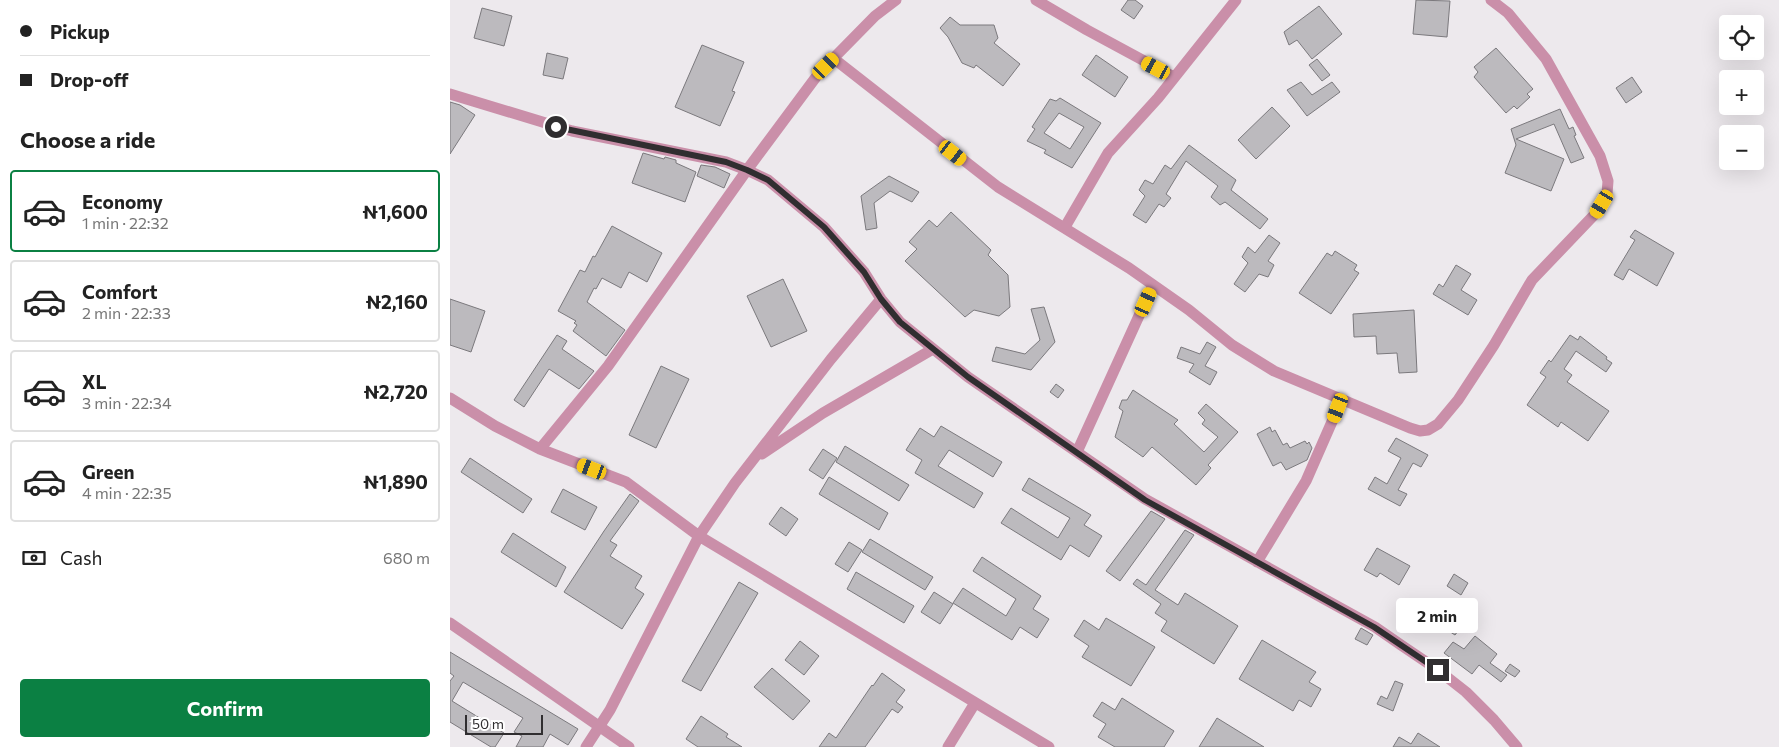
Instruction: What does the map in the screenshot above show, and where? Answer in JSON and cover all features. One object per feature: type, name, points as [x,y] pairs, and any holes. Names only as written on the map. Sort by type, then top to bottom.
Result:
[{"type":"street","points":[[540,449],[608,366],[747,170],[819,73],[875,16],[896,0]]},
{"type":"street","points":[[1036,0],[1174,78]]},
{"type":"street","points":[[1065,227],[1108,153],[1174,78],[1236,0]]},
{"type":"street","points":[[834,58],[998,187],[1065,227],[1153,285],[1189,310],[1232,345],[1274,371],[1343,401],[1420,431],[1428,430],[1438,424],[1458,400],[1494,345],[1532,280],[1596,213],[1607,194],[1608,181],[1600,156],[1546,59],[1508,13],[1491,0]]},
{"type":"street","points":[[450,94],[572,131],[726,162],[768,180],[824,227],[864,272],[881,299],[900,322],[968,377],[1145,500],[1374,627],[1438,670],[1480,705],[1517,747]]},
{"type":"street","points":[[1077,452],[1153,285]]},
{"type":"street","points":[[586,747],[600,727],[699,536],[754,459],[831,359],[881,299]]},
{"type":"street","points":[[754,459],[823,413],[933,349]]},
{"type":"street","points":[[450,398],[496,426],[540,449],[626,482],[699,536],[1048,747]]},
{"type":"street","points":[[1257,562],[1306,480],[1338,408],[1343,401]]},
{"type":"street","points":[[450,623],[629,747]]},
{"type":"street","points":[[948,747],[975,702]]},
{"type":"building","points":[[1128,0],[1135,0],[1143,6],[1134,19],[1121,10]]},
{"type":"building","points":[[1416,0],[1450,1],[1447,37],[1413,34]]},
{"type":"building","points":[[1319,6],[1342,34],[1312,59],[1297,40],[1289,45],[1284,32]]},
{"type":"building","points":[[482,8],[512,16],[504,46],[474,38]]},
{"type":"building","points":[[950,17],[960,25],[994,25],[998,38],[994,43],[1020,64],[1003,86],[976,65],[974,68],[962,63],[948,37],[940,28]]},
{"type":"building","points":[[702,45],[744,62],[732,91],[735,92],[720,126],[675,107]]},
{"type":"building","points":[[1496,48],[1533,89],[1527,94],[1530,97],[1517,109],[1514,106],[1506,113],[1474,77],[1478,72],[1474,67]]},
{"type":"building","points":[[547,53],[568,58],[563,79],[543,75]]},
{"type":"building","points":[[1096,55],[1128,77],[1115,97],[1082,75]]},
{"type":"building","points":[[1317,59],[1330,75],[1322,81],[1309,65]]},
{"type":"building","points":[[1632,77],[1642,92],[1626,103],[1616,88]]},
{"type":"building","points":[[1301,82],[1312,95],[1332,82],[1340,92],[1307,116],[1287,90]]},
{"type":"building","points":[[1060,98],[1101,123],[1072,168],[1044,153],[1046,150],[1027,141],[1035,129],[1032,127],[1050,99],[1056,101]],"holes":[[[1059,113],[1084,127],[1070,149],[1044,133]]]},
{"type":"building","points":[[450,102],[460,105],[475,115],[450,154]]},
{"type":"building","points":[[1272,107],[1290,126],[1256,159],[1238,140]]},
{"type":"building","points":[[1560,109],[1569,129],[1573,127],[1576,135],[1574,136],[1584,158],[1571,163],[1554,124],[1516,139],[1564,159],[1551,191],[1505,173],[1516,145],[1511,129]]},
{"type":"building","points":[[1189,145],[1236,180],[1231,190],[1268,219],[1260,229],[1225,202],[1220,205],[1211,197],[1218,186],[1186,161],[1166,194],[1171,198],[1164,207],[1159,204],[1146,223],[1133,215],[1145,196],[1139,190],[1145,180],[1153,184],[1165,165],[1171,169]]},
{"type":"building","points":[[643,153],[664,159],[665,157],[676,160],[676,163],[696,172],[685,202],[632,183]]},
{"type":"building","points":[[701,165],[715,167],[730,174],[724,188],[697,176]]},
{"type":"building","points":[[889,176],[919,192],[912,202],[890,191],[874,203],[877,228],[866,230],[861,196]]},
{"type":"building","points":[[951,212],[991,250],[988,255],[1008,275],[1010,307],[999,316],[974,310],[965,317],[905,261],[917,249],[909,242],[929,220],[937,227]]},
{"type":"building","points":[[612,226],[662,253],[647,282],[629,272],[621,288],[602,278],[596,289],[594,288],[587,302],[625,330],[606,356],[573,331],[577,325],[574,323],[576,321],[558,311],[580,270],[585,272]]},
{"type":"building","points":[[1635,230],[1674,253],[1657,286],[1629,269],[1623,280],[1614,275],[1635,240],[1630,237]]},
{"type":"building","points":[[1269,235],[1280,243],[1268,261],[1274,265],[1268,277],[1259,274],[1245,292],[1234,284],[1248,263],[1242,257],[1248,247],[1255,253]]},
{"type":"building","points":[[1335,251],[1357,265],[1354,270],[1359,273],[1331,314],[1299,293],[1327,253],[1332,256]]},
{"type":"building","points":[[1456,265],[1471,274],[1461,290],[1477,300],[1468,315],[1433,294],[1439,284],[1443,287]]},
{"type":"building","points":[[783,279],[807,331],[771,347],[747,296]]},
{"type":"building","points":[[450,299],[485,311],[471,352],[450,345]]},
{"type":"building","points":[[1044,307],[1055,342],[1031,370],[992,361],[996,347],[1025,354],[1040,340],[1031,309]]},
{"type":"building","points":[[1414,310],[1417,372],[1399,373],[1397,353],[1377,354],[1376,336],[1354,337],[1353,314]]},
{"type":"building","points":[[557,335],[567,341],[562,349],[594,371],[579,389],[549,369],[524,407],[514,400]]},
{"type":"building","points":[[1570,335],[1578,340],[1580,336],[1612,363],[1606,372],[1576,351],[1564,369],[1572,375],[1567,382],[1609,411],[1588,441],[1561,422],[1558,427],[1527,405],[1546,377],[1540,373],[1549,360],[1551,362]]},
{"type":"building","points":[[1207,342],[1216,347],[1205,366],[1217,372],[1210,385],[1189,372],[1194,364],[1177,358],[1181,347],[1200,354]]},
{"type":"building","points":[[661,366],[689,379],[656,448],[629,435]]},
{"type":"building","points":[[1056,384],[1064,390],[1058,398],[1050,392]]},
{"type":"building","points":[[1133,390],[1178,420],[1174,424],[1204,452],[1218,437],[1202,424],[1205,420],[1198,413],[1206,404],[1238,432],[1208,465],[1211,468],[1196,485],[1152,447],[1143,457],[1115,437],[1123,411],[1119,408],[1122,400],[1127,400]]},
{"type":"building","points":[[941,426],[1002,462],[993,477],[949,450],[938,466],[983,493],[974,508],[915,473],[922,460],[906,450],[920,428],[934,437]]},
{"type":"building","points":[[1270,427],[1272,432],[1275,430],[1283,445],[1287,443],[1290,448],[1305,441],[1307,444],[1309,442],[1312,448],[1307,460],[1286,470],[1281,462],[1273,466],[1257,434]]},
{"type":"building","points":[[1396,438],[1428,455],[1421,467],[1413,463],[1398,490],[1407,494],[1400,506],[1368,489],[1375,477],[1387,484],[1401,458],[1388,451]]},
{"type":"building","points":[[845,446],[909,485],[899,501],[836,462]]},
{"type":"building","points":[[823,449],[837,458],[823,479],[809,470]]},
{"type":"building","points":[[470,458],[532,499],[523,513],[461,472]]},
{"type":"building","points":[[829,477],[888,513],[879,530],[819,494]]},
{"type":"building","points":[[1029,478],[1091,515],[1084,525],[1102,536],[1089,557],[1070,545],[1061,560],[1001,523],[1011,508],[1058,538],[1070,518],[1022,490]]},
{"type":"building","points":[[563,489],[597,507],[585,530],[551,512]]},
{"type":"building","points":[[630,494],[639,501],[610,541],[617,545],[610,556],[642,576],[635,588],[644,594],[622,629],[564,592]]},
{"type":"building","points":[[781,507],[798,519],[786,536],[769,524]]},
{"type":"building","points":[[1151,511],[1165,519],[1120,581],[1106,571]]},
{"type":"building","points":[[1185,530],[1194,535],[1155,590],[1178,605],[1185,593],[1238,626],[1214,664],[1161,631],[1167,621],[1155,613],[1161,604],[1133,584],[1137,579],[1146,585]]},
{"type":"building","points":[[513,533],[566,567],[556,587],[501,552]]},
{"type":"building","points":[[870,539],[933,577],[925,590],[862,552]]},
{"type":"building","points":[[849,542],[862,550],[848,572],[835,564]]},
{"type":"building","points":[[1377,548],[1410,566],[1399,585],[1380,573],[1377,577],[1364,570]]},
{"type":"building","points":[[982,557],[1041,596],[1033,609],[1049,619],[1037,638],[1020,627],[1012,640],[953,603],[963,588],[1006,616],[1016,599],[973,571]]},
{"type":"building","points":[[856,572],[914,606],[904,623],[847,589]]},
{"type":"building","points":[[1454,574],[1468,583],[1461,595],[1447,586]]},
{"type":"building","points":[[739,582],[758,593],[701,691],[682,681]]},
{"type":"building","points":[[934,592],[953,604],[940,624],[921,612]]},
{"type":"building","points":[[1431,605],[1461,627],[1455,635],[1424,615]]},
{"type":"building","points":[[1106,618],[1155,647],[1131,686],[1082,657],[1089,646],[1074,636],[1084,620],[1099,630]]},
{"type":"building","points":[[1361,628],[1373,635],[1367,645],[1355,639]]},
{"type":"building","points":[[1475,636],[1497,654],[1490,663],[1507,675],[1501,682],[1479,665],[1472,674],[1444,653],[1453,642],[1464,649]]},
{"type":"building","points":[[1262,640],[1316,672],[1309,682],[1321,689],[1311,707],[1299,700],[1293,711],[1239,679]]},
{"type":"building","points":[[800,641],[819,656],[804,675],[785,660]]},
{"type":"building","points":[[450,652],[578,729],[568,745],[550,734],[543,747],[516,747],[522,736],[514,732],[523,718],[463,682],[452,701],[504,733],[495,747],[491,747],[450,722],[450,681],[454,676],[450,673]]},
{"type":"building","points":[[1510,664],[1520,671],[1515,677],[1505,671]]},
{"type":"building","points":[[772,668],[810,701],[793,720],[754,687]]},
{"type":"building","points":[[882,673],[905,690],[896,702],[903,707],[898,713],[892,709],[865,747],[819,747],[829,733],[836,738]]},
{"type":"building","points":[[1395,681],[1403,684],[1393,711],[1377,704],[1381,696],[1387,699]]},
{"type":"building","points":[[1122,698],[1174,731],[1164,747],[1115,747],[1098,737],[1106,724],[1093,716],[1102,702],[1115,710]]},
{"type":"building","points":[[701,716],[728,734],[726,737],[742,747],[698,747],[686,739]]},
{"type":"building","points":[[1217,718],[1264,747],[1199,747]]},
{"type":"building","points":[[1418,733],[1440,747],[1393,747],[1399,737],[1411,744]]},
{"type":"route","points":[[556,127],[726,162],[768,180],[832,235],[864,272],[881,299],[900,322],[968,377],[1145,500],[1214,536],[1374,627],[1438,670]]}]
